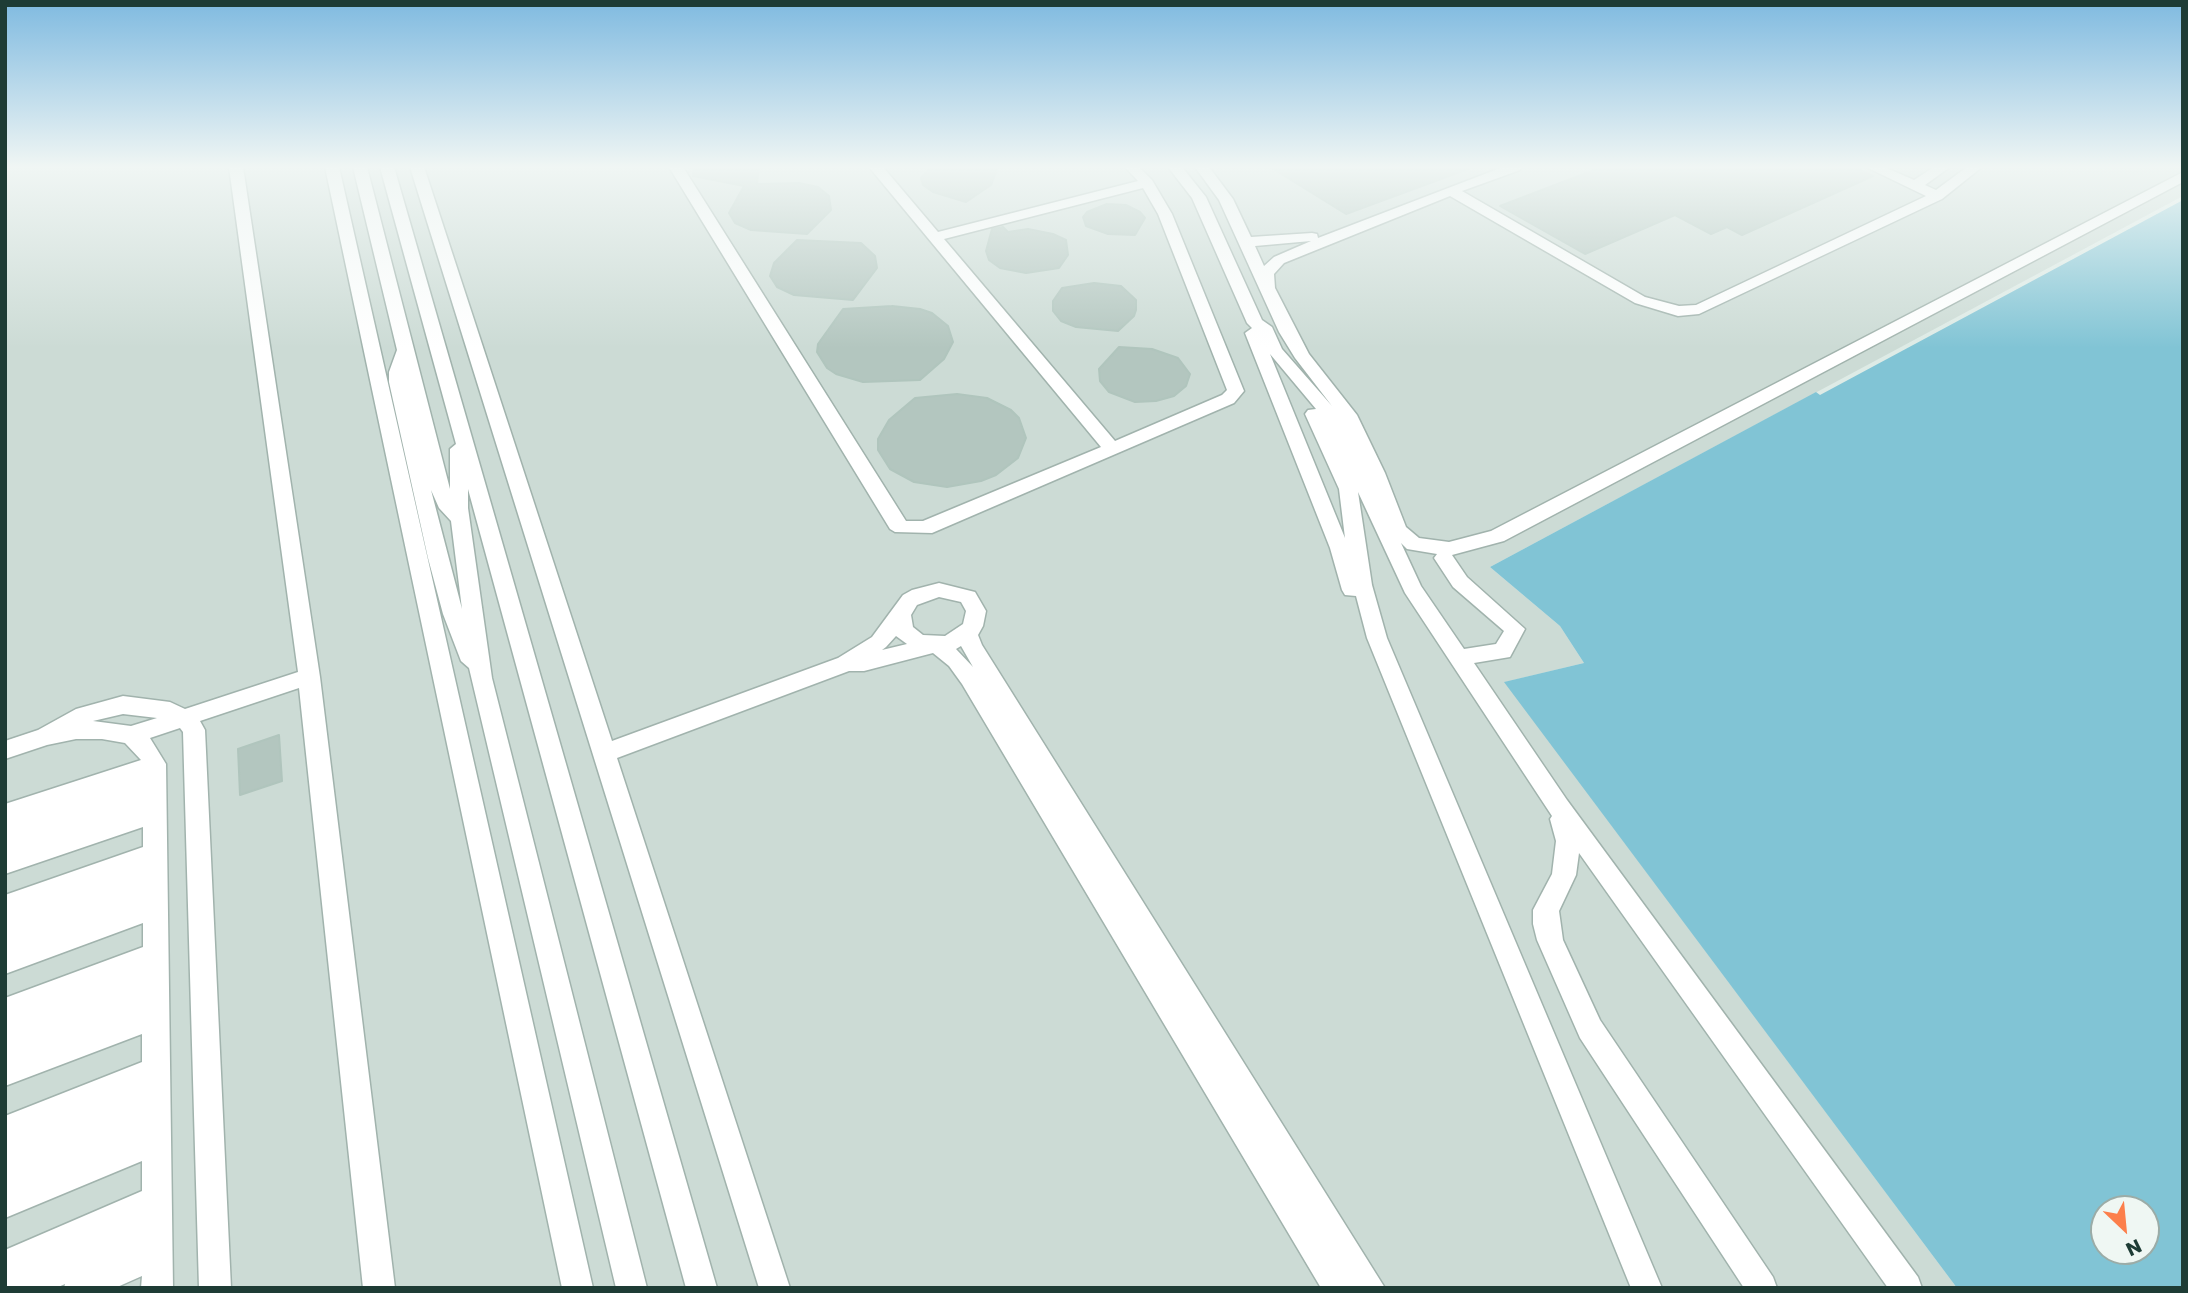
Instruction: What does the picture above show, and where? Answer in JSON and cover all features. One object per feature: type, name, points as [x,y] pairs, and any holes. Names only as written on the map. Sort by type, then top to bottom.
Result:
[{"type":"street","points":[[245,227],[309,677],[379,1288]]},
{"type":"street","points":[[345,227],[578,1288]]},
{"type":"street","points":[[375,227],[440,488],[446,504],[460,519],[493,544]]},
{"type":"street","points":[[404,227],[702,1288]]},
{"type":"street","points":[[436,227],[775,1288]]},
{"type":"street","points":[[713,227],[897,524],[902,527],[925,528],[1228,399],[1236,391],[1170,227]]},
{"type":"street","points":[[927,227],[1112,449]]},
{"type":"street","points":[[935,237],[973,227]]},
{"type":"street","points":[[1214,227],[1232,264],[1255,323],[1266,330],[1275,350],[1299,377],[1340,416]]},
{"type":"street","points":[[1238,227],[1287,332],[1340,416],[1425,604],[1559,807],[1907,1288]]},
{"type":"street","points":[[1267,290],[1266,272],[1271,265],[1312,242],[1352,227]]},
{"type":"street","points":[[1514,227],[1640,300],[1678,311],[1699,309],[1871,227]]},
{"type":"street","points":[[1398,540],[1439,549],[1458,548],[1497,536],[2085,227]]},
{"type":"street","points":[[1250,253],[1312,242]]},
{"type":"street","points":[[1232,264],[1250,253],[1312,242]]},
{"type":"street","points":[[1255,323],[1252,331],[1340,548],[1347,579],[1359,609],[1377,638],[1647,1288]]},
{"type":"street","points":[[1287,332],[1282,337],[1348,489],[1362,585],[1377,638]]},
{"type":"street","points":[[405,349],[399,361],[397,382],[435,544],[465,648],[481,678]]},
{"type":"street","points":[[459,423],[460,519],[481,678],[632,1288]]},
{"type":"street","points":[[1398,540],[1444,558],[1475,555],[1491,548],[1497,536]]},
{"type":"street","points":[[1444,558],[1460,582],[1515,629],[1503,651],[1460,657]]},
{"type":"street","points":[[604,753],[846,664],[879,642],[910,600],[919,595],[939,590],[959,593],[968,597],[976,611],[976,619],[967,634],[948,643],[864,663],[846,664]]},
{"type":"street","points":[[901,614],[900,622],[908,636],[936,645],[956,660],[970,678],[1339,1288]]},
{"type":"street","points":[[967,634],[972,647],[1370,1288]]},
{"type":"street","points":[[5,750],[46,736],[76,730],[102,730],[131,735],[309,677]]},
{"type":"street","points":[[46,736],[84,715],[123,705],[170,711],[183,718],[194,730],[215,1288]]},
{"type":"street","points":[[131,735],[145,747],[155,789],[157,1227],[154,1286]]},
{"type":"street","points":[[5,814],[155,789]]},
{"type":"street","points":[[5,830],[155,789]]},
{"type":"street","points":[[5,847],[155,789]]},
{"type":"street","points":[[5,864],[155,789]]},
{"type":"street","points":[[1559,807],[1568,841],[1564,875],[1546,910],[1550,940],[1590,1029],[1762,1288]]},
{"type":"street","points":[[5,906],[155,880]]},
{"type":"street","points":[[5,924],[155,880]]},
{"type":"street","points":[[5,943],[155,880]]},
{"type":"street","points":[[5,961],[155,880]]},
{"type":"street","points":[[5,1011],[156,985]]},
{"type":"street","points":[[5,1032],[156,985]]},
{"type":"street","points":[[5,1052],[156,985]]},
{"type":"street","points":[[5,1073],[156,985]]},
{"type":"street","points":[[5,1130],[156,1106]]},
{"type":"street","points":[[5,1155],[156,1106]]},
{"type":"street","points":[[5,1178],[156,1106]]},
{"type":"street","points":[[5,1203],[156,1106]]},
{"type":"street","points":[[5,1266],[157,1227]]},
{"type":"street","points":[[19,1288],[157,1227]]},
{"type":"street","points":[[79,1288],[157,1227]]},
{"type":"shaded area","points":[[5,227],[2124,227],[1490,567],[1560,626],[1584,663],[1505,682],[1957,1288],[5,1288]]},
{"type":"water","points":[[2132,227],[2183,227],[2183,1288],[1957,1288],[1504,682],[1584,663],[1560,626],[1490,567],[1816,392],[1820,395]]},
{"type":"building","points":[[745,227],[814,227],[807,234]]},
{"type":"building","points":[[1003,227],[1008,232],[1028,229],[1053,234],[1066,240],[1068,255],[1059,268],[1026,273],[1000,268],[989,260],[986,251],[992,229]]},
{"type":"building","points":[[1090,227],[1140,227],[1135,235],[1108,234]]},
{"type":"building","points":[[1538,227],[1647,227],[1585,254]]},
{"type":"building","points":[[1698,227],[1726,227],[1711,234]]},
{"type":"building","points":[[1728,227],[1759,227],[1742,235]]},
{"type":"building","points":[[797,240],[861,243],[875,256],[877,268],[853,300],[794,295],[777,287],[770,276],[774,263]]},
{"type":"building","points":[[1094,283],[1121,286],[1136,300],[1134,316],[1118,331],[1076,327],[1061,321],[1053,311],[1053,301],[1062,288]]},
{"type":"building","points":[[892,306],[932,313],[948,326],[953,342],[944,359],[920,380],[863,382],[836,374],[827,368],[817,352],[818,344],[843,309]]},
{"type":"building","points":[[1119,347],[1152,349],[1178,358],[1190,374],[1186,386],[1174,396],[1156,401],[1135,402],[1109,392],[1100,381],[1099,369]]},
{"type":"building","points":[[957,394],[987,398],[1011,410],[1019,418],[1026,438],[1018,458],[996,475],[981,481],[947,487],[914,482],[890,469],[878,450],[878,439],[889,420],[915,398]]},
{"type":"building","points":[[279,735],[282,781],[240,795],[238,749]]}]
